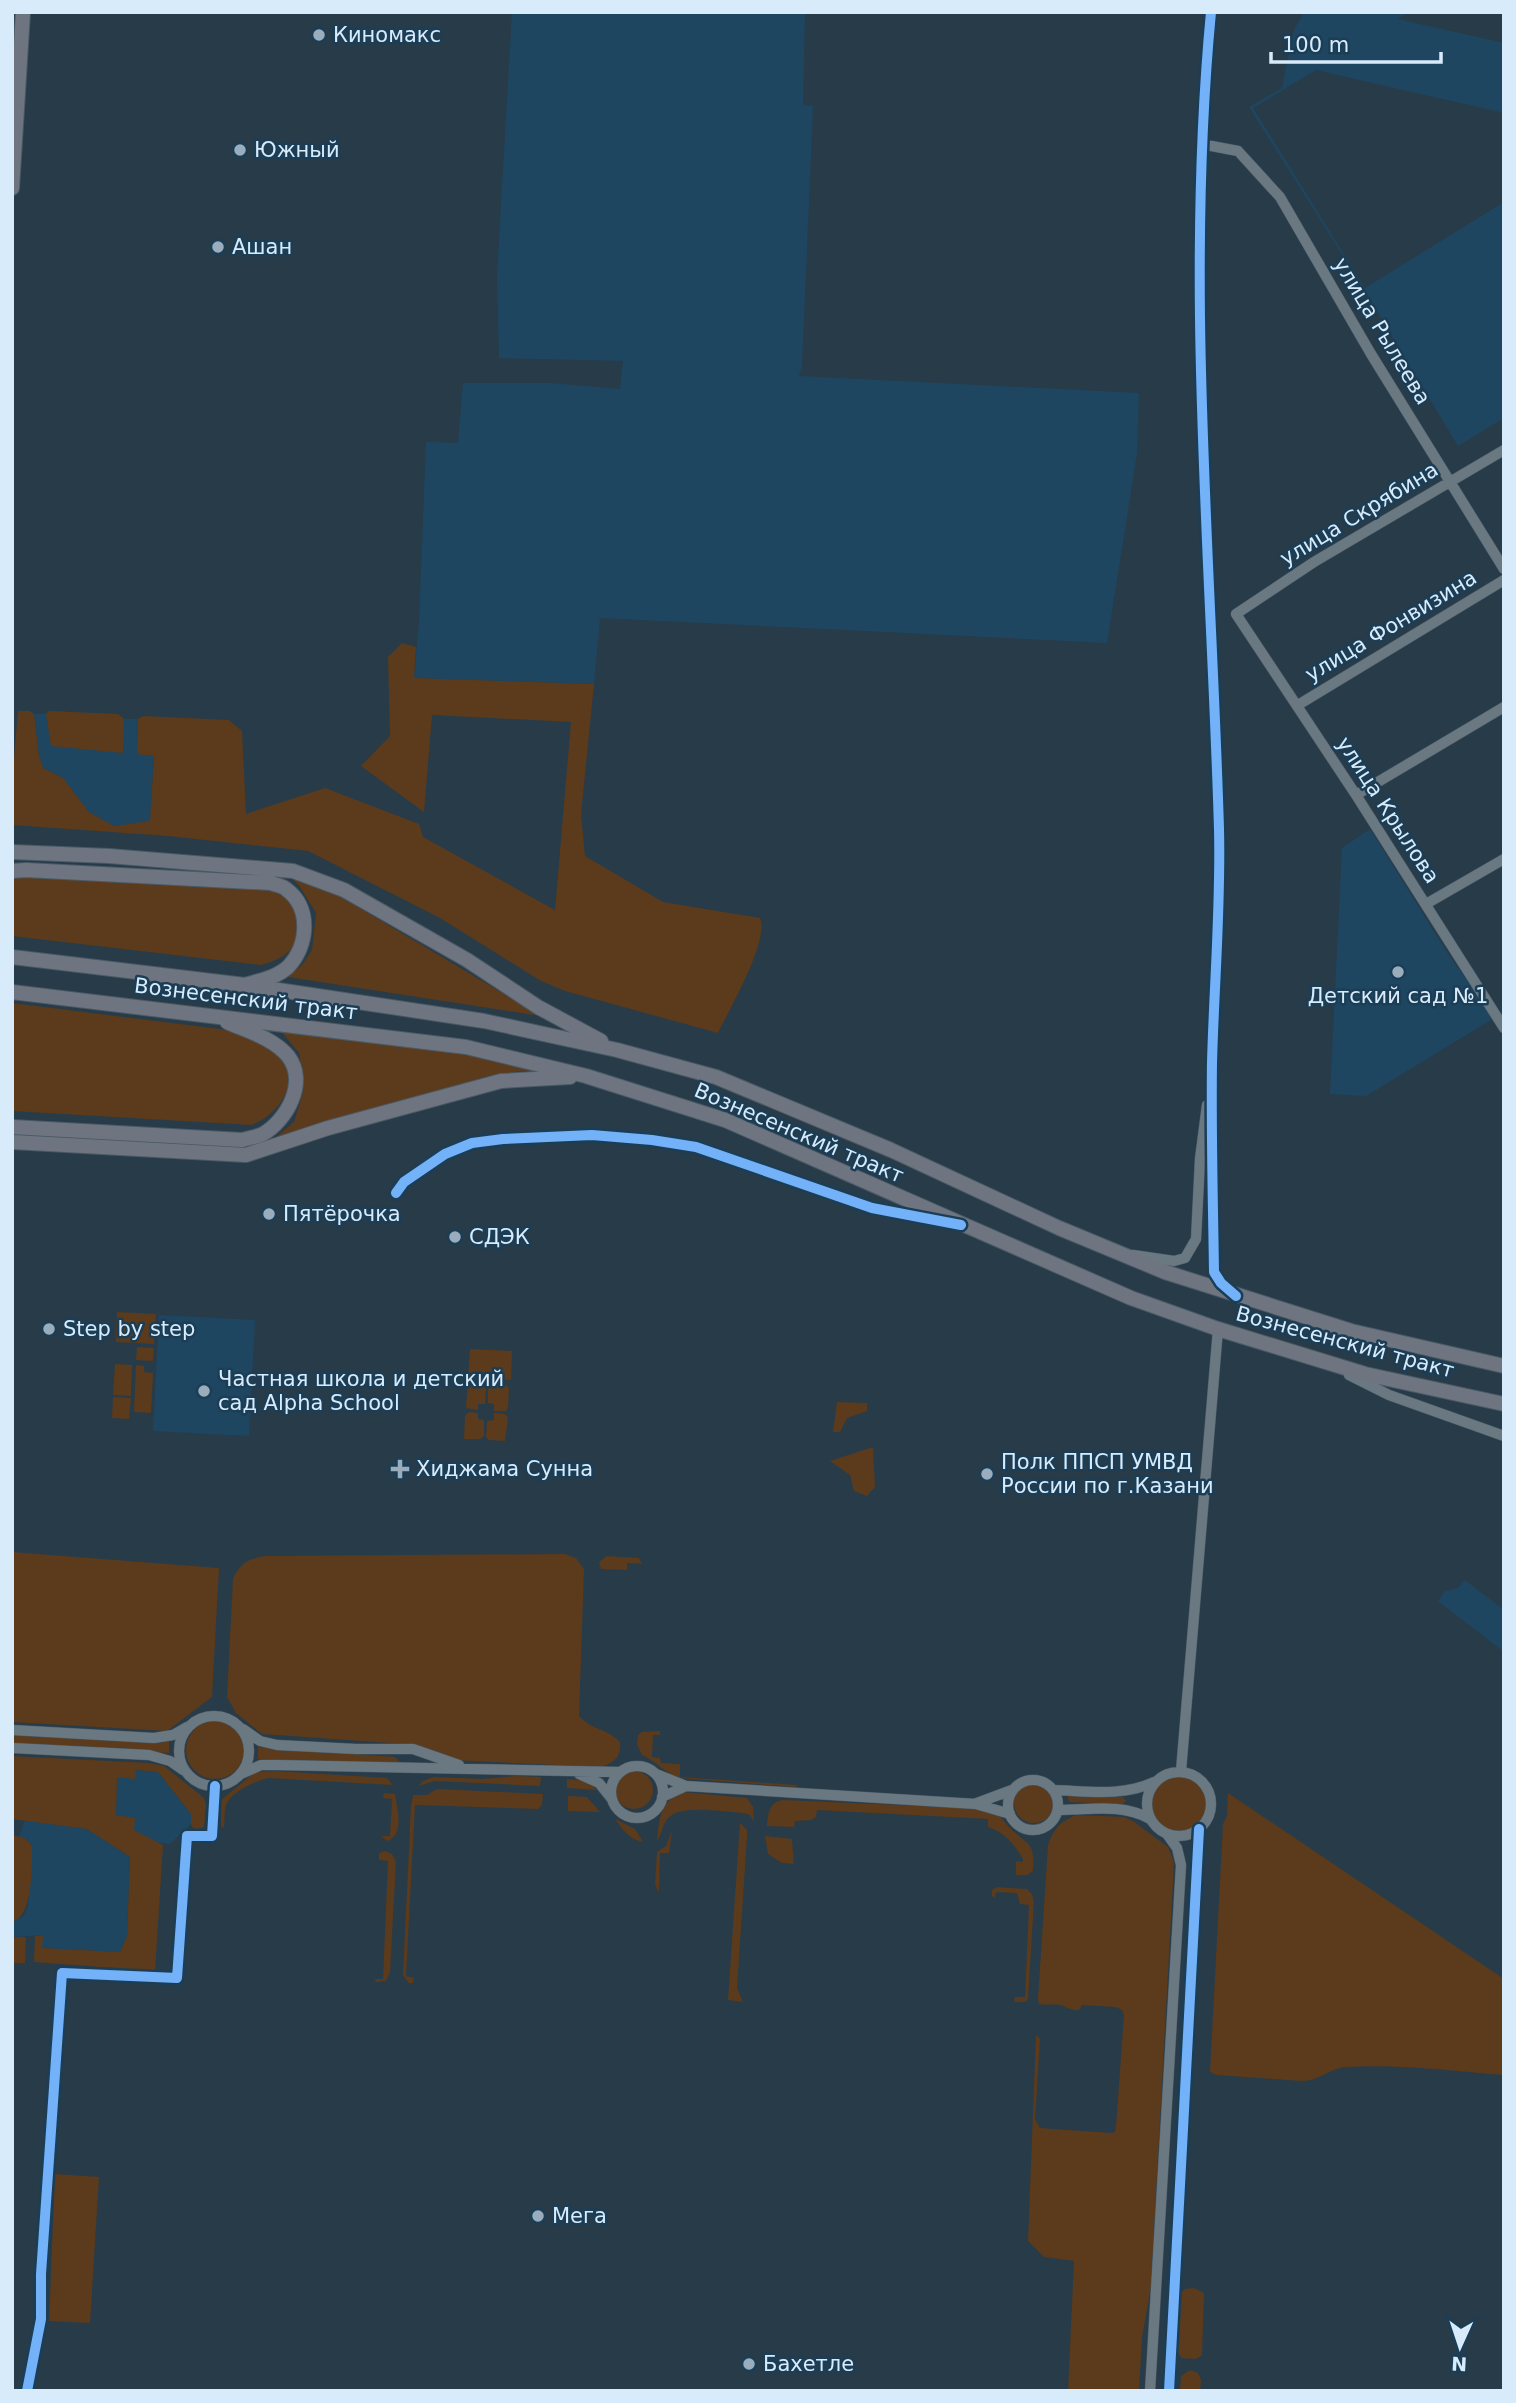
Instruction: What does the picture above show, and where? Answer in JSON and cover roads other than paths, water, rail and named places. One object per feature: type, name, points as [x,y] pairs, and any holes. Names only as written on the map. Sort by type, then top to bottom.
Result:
[{"type":"main road","points":[[12,188],[23,12]]},
{"type":"main road","points":[[12,852],[109,856],[293,871],[344,890],[467,960],[538,1007],[617,1050]]},
{"type":"main road","points":[[12,871],[271,883],[286,888],[303,912],[305,928],[299,951],[287,968],[273,976],[245,985]]},
{"type":"main road","name":"Вознесенский тракт","points":[[12,957],[245,985],[484,1021],[617,1050],[716,1077],[891,1150],[1059,1228],[1165,1272],[1350,1331],[1504,1366]]},
{"type":"main road","name":"Вознесенский тракт","points":[[12,992],[466,1047],[586,1076],[725,1120],[1131,1298],[1218,1329],[1365,1374],[1504,1404]]},
{"type":"main road","points":[[12,1126],[242,1140],[262,1134],[286,1114],[294,1093],[294,1067],[287,1055],[266,1039],[212,1017]]},
{"type":"main road","points":[[12,1142],[246,1155],[328,1128],[501,1081],[586,1076]]},
{"type":"street","points":[[1211,12],[1200,144],[1198,338],[1203,486],[1212,604],[1219,834],[1212,1062],[1214,1272],[1221,1283],[1236,1296]]},
{"type":"street","name":"улица Рылеева","points":[[1200,144],[1238,151],[1280,197],[1371,354],[1504,569]]},
{"type":"street","name":"улица Скрябина","points":[[1236,614],[1314,562],[1504,450]]},
{"type":"street","name":"улица Фонвизина","points":[[1298,705],[1504,580]]},
{"type":"street","name":"улица Крылова","points":[[1236,614],[1298,705],[1502,1024]]},
{"type":"street","points":[[1356,795],[1504,707]]},
{"type":"street","points":[[1426,904],[1504,859]]},
{"type":"street","points":[[1116,1252],[1174,1261],[1185,1258],[1196,1239],[1200,1159],[1212,1062]]},
{"type":"street","points":[[396,1193],[404,1182],[445,1154],[472,1143],[592,1135],[696,1147],[872,1208],[961,1225]]},
{"type":"street","points":[[1181,1772],[1218,1329]]},
{"type":"street","points":[[1324,1362],[1389,1395],[1504,1436]]},
{"type":"street","points":[[12,1730],[153,1738],[173,1735],[197,1720],[216,1715],[232,1719],[260,1741],[277,1745],[413,1749],[466,1767]]},
{"type":"street","points":[[186,1773],[179,1750],[187,1727]]},
{"type":"street","points":[[242,1774],[248,1764],[250,1752],[243,1729]]},
{"type":"street","points":[[12,1748],[149,1755],[170,1761],[204,1785],[215,1786],[225,1785],[261,1765],[411,1769],[466,1767],[575,1773],[609,1770],[620,1772],[638,1766],[686,1786],[976,1804],[1010,1814]]},
{"type":"street","points":[[390,1748],[402,1755],[411,1769]]},
{"type":"street","points":[[612,1798],[612,1784],[620,1772]]},
{"type":"street","points":[[1054,1790],[1121,1792],[1139,1789],[1171,1772],[1198,1777],[1210,1796],[1209,1816],[1199,1829],[1182,1836],[1167,1834]]},
{"type":"street","points":[[575,1773],[599,1783],[620,1812],[635,1818],[653,1812],[662,1797],[663,1789],[656,1774]]},
{"type":"street","points":[[976,1804],[1033,1779],[1049,1784],[1059,1803],[1058,1810],[1048,1825],[1033,1830],[1018,1826],[1007,1805],[1012,1790]]},
{"type":"street","points":[[1150,2391],[1181,1865],[1177,1848],[1167,1834],[1150,1819],[1146,1802],[1154,1782]]},
{"type":"street","points":[[27,2391],[41,2319],[41,2274],[62,1973],[177,1978],[187,1836],[212,1836],[215,1786]]},
{"type":"street","points":[[662,1797],[686,1786]]},
{"type":"street","points":[[1058,1810],[1124,1809],[1138,1812],[1150,1819]]},
{"type":"street","points":[[1169,2391],[1199,1829]]},
{"type":"place","name":"Киномакс","points":[[319,35]]},
{"type":"place","name":"Южный","points":[[240,150]]},
{"type":"place","name":"Ашан","points":[[218,247]]},
{"type":"place","name":"Детский сад №1","points":[[1398,972]]},
{"type":"place","name":"Пятёрочка","points":[[269,1214]]},
{"type":"place","name":"СДЭК","points":[[455,1237]]},
{"type":"place","name":"Step by step","points":[[49,1329]]},
{"type":"place","name":"Частная школа и детский сад Alpha School","points":[[204,1391]]},
{"type":"place","name":"Хиджама Сунна","points":[[400,1469]]},
{"type":"place","name":"Полк ППСП УМВД России по г.Казани","points":[[987,1474]]},
{"type":"place","name":"Мега","points":[[538,2216]]},
{"type":"place","name":"Бахетле","points":[[749,2364]]}]
